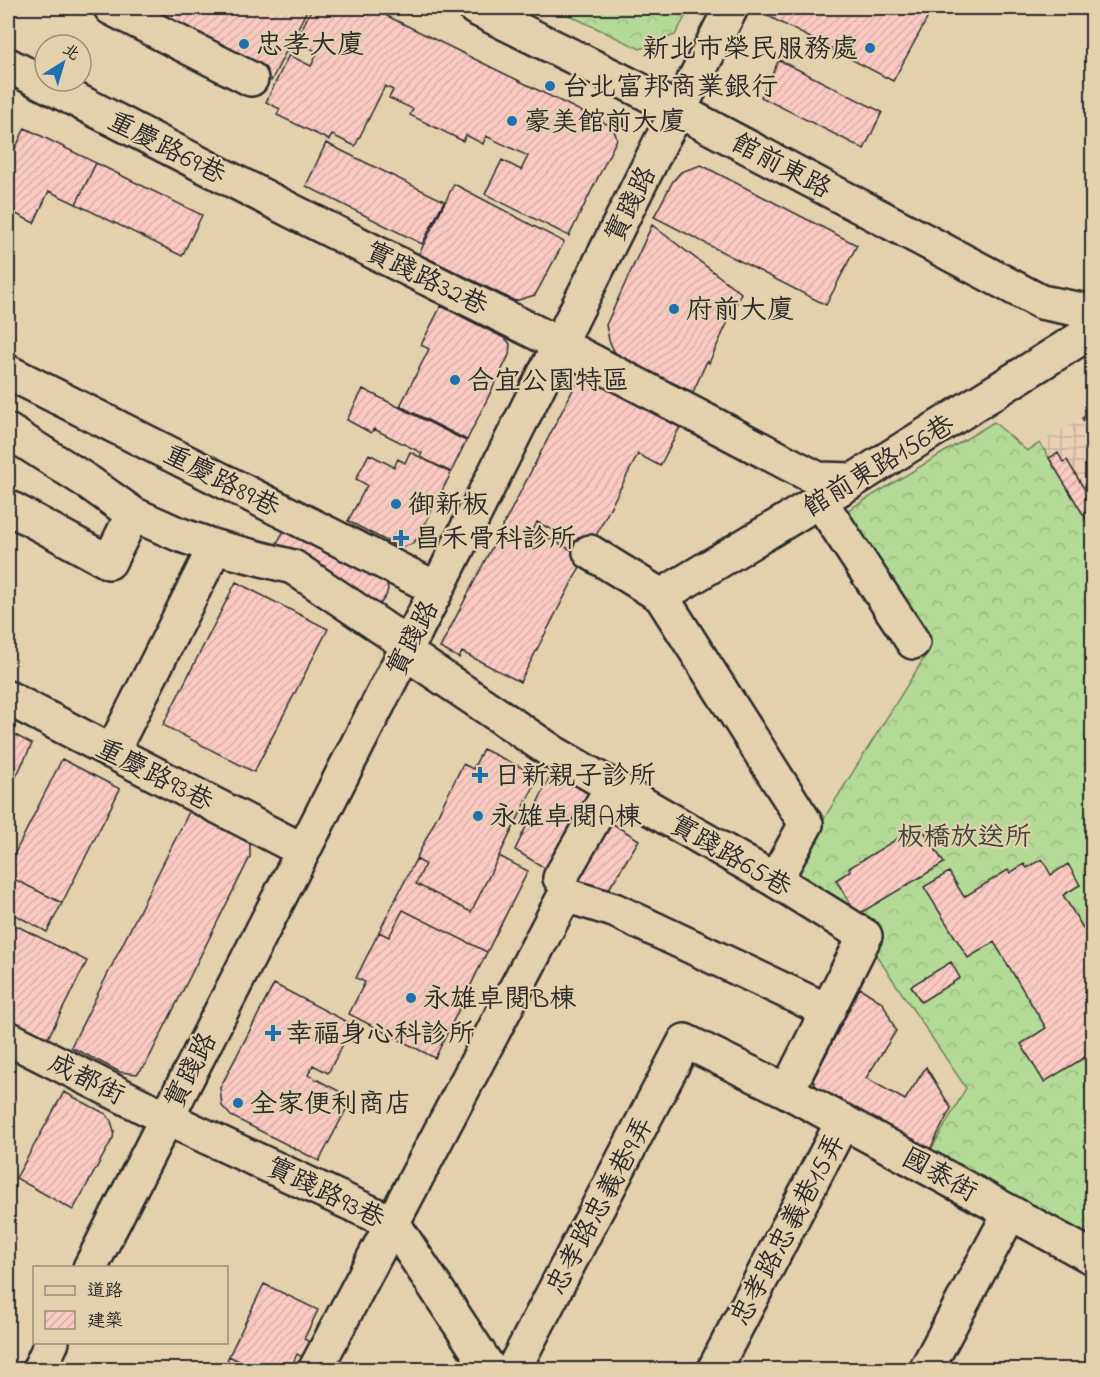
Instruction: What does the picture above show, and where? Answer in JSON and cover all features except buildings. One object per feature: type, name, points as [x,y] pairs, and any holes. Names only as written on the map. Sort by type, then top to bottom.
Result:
[{"type":"street","points":[[111,8],[250,79]]},
{"type":"street","name":"館前東路","points":[[475,8],[679,110],[1041,302],[1092,312]]},
{"type":"street","name":"實踐路","points":[[91,1266],[437,589],[661,141],[732,8]]},
{"type":"street","name":"重慶路69巷","points":[[8,65],[294,212]]},
{"type":"street","name":"實踐路32巷","points":[[294,212],[560,344],[818,479],[854,480]]},
{"type":"street","name":"館前東路156巷","points":[[661,596],[820,501],[1092,331]]},
{"type":"street","name":"重慶路89巷","points":[[8,372],[437,589]]},
{"type":"street","name":"實踐路65巷","points":[[8,431],[133,514],[215,547],[293,567],[554,753],[775,880],[865,936],[787,1091]]},
{"type":"street","points":[[820,501],[913,642]]},
{"type":"street","points":[[8,507],[109,562],[133,514]]},
{"type":"street","points":[[112,752],[215,547]]},
{"type":"street","points":[[590,552],[661,596],[806,824],[775,880]]},
{"type":"street","name":"重慶路93巷","points":[[8,698],[302,850]]},
{"type":"street","points":[[560,878],[612,787]]},
{"type":"street","points":[[315,1370],[565,895],[614,910],[828,1011]]},
{"type":"street","name":"成都街","points":[[8,1038],[166,1118]]},
{"type":"street","name":"國泰街","points":[[685,1041],[787,1091],[1092,1257]]},
{"type":"street","name":"忠孝路忠義巷9弄","points":[[513,1370],[685,1041]]},
{"type":"street","name":"實踐路93巷","points":[[166,1118],[393,1223],[490,1370]]},
{"type":"street","name":"忠孝路忠義巷15弄","points":[[714,1370],[843,1121]]},
{"type":"street","points":[[926,1370],[1010,1213]]},
{"type":"street","points":[[39,1370],[51,1344]]},
{"type":"shaded area","points":[[1092,397],[1092,529],[1040,443],[1091,413],[1085,402]]},
{"type":"green space","points":[[554,8],[690,8],[675,35],[640,49]]},
{"type":"green space","name":"板橋放送所","points":[[994,422],[1027,451],[1040,443],[1092,529],[1092,1241],[930,1152],[966,1088],[868,943],[788,876],[926,655],[840,515]]},
{"type":"place","name":"忠孝大廈","points":[[244,44]]},
{"type":"place","name":"新北市榮民服務處","points":[[870,48]]},
{"type":"place","name":"台北富邦商業銀行","points":[[550,86]]},
{"type":"place","name":"豪美館前大廈","points":[[512,121]]},
{"type":"place","name":"府前大廈","points":[[674,309]]},
{"type":"place","name":"合宜公園特區","points":[[455,380]]},
{"type":"place","name":"御新板","points":[[396,504]]},
{"type":"place","name":"昌禾骨科診所","points":[[401,538]]},
{"type":"place","name":"日新親子診所","points":[[480,775]]},
{"type":"place","name":"永雄卓閱A棟","points":[[478,816]]},
{"type":"place","name":"永雄卓閱B棟","points":[[411,998]]},
{"type":"place","name":"幸福身心科診所","points":[[273,1033]]},
{"type":"place","name":"全家便利商店","points":[[238,1103]]}]
